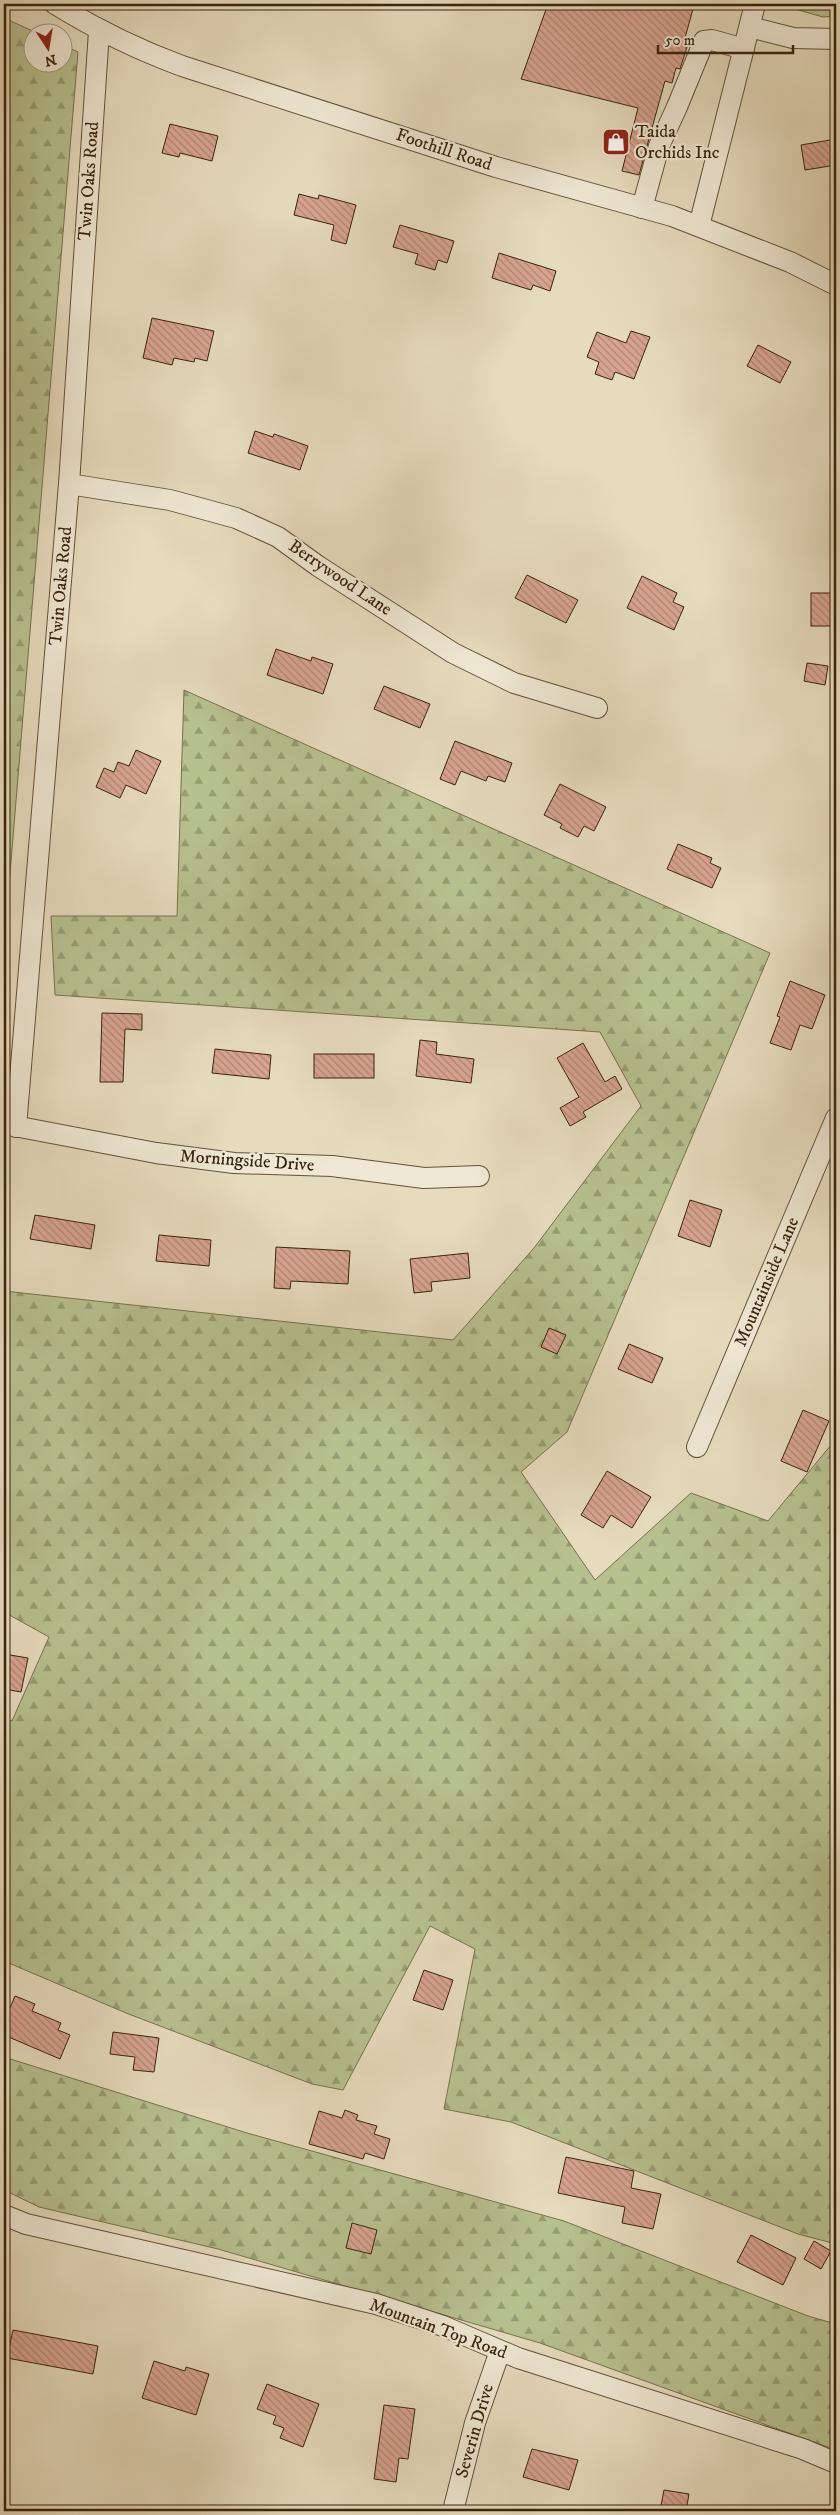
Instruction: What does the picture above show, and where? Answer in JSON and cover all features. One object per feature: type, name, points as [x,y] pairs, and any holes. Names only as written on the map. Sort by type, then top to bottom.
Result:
[{"type":"street","name":"Foothill Road","points":[[55,4],[99,31],[149,54],[496,167],[699,226],[790,262],[836,285]]},
{"type":"street","points":[[699,226],[755,4]]},
{"type":"street","points":[[750,27],[793,38],[836,39]]},
{"type":"street","name":"Twin Oaks Road","points":[[10,1125],[69,484],[99,31]]},
{"type":"street","points":[[642,208],[658,146],[677,107],[704,41],[712,40],[744,49]]},
{"type":"street","name":"Berrywood Lane","points":[[69,484],[170,500],[236,518],[278,537],[318,566],[453,653],[514,682],[597,708]]},
{"type":"street","name":"Mountainside Lane","points":[[697,1447],[836,1118]]},
{"type":"street","name":"Morningside Drive","points":[[10,1125],[156,1153],[234,1163],[332,1166],[424,1178],[479,1176]]},
{"type":"street","name":"Mountain Top Road","points":[[4,2214],[26,2224],[376,2304],[442,2326],[500,2350],[803,2450],[836,2464]]},
{"type":"street","name":"Severin Drive","points":[[453,2511],[475,2423],[500,2350]]},
{"type":"green space","points":[[777,4],[836,4],[836,16],[823,17]]},
{"type":"green space","points":[[4,18],[22,26],[22,72],[72,72],[72,49],[78,52],[4,946]]},
{"type":"green space","points":[[184,690],[770,953],[567,1432],[521,1472],[595,1580],[691,1493],[768,1521],[836,1439],[836,2244],[798,2234],[511,2122],[444,2109],[475,1949],[430,1926],[343,2090],[312,2084],[126,2013],[4,1961],[4,1719],[12,1721],[49,1637],[4,1612],[4,1291],[453,1340],[534,1248],[641,1106],[600,1032],[55,995],[51,916],[177,916]]},
{"type":"green space","points":[[4,2057],[247,2133],[564,2221],[808,2316],[836,2324],[836,2450],[540,2343],[218,2249],[39,2207],[4,2190]]},
{"type":"building","points":[[548,4],[673,4],[693,9],[683,45],[687,47],[680,69],[676,68],[672,83],[665,81],[639,175],[622,171],[638,108],[521,79]]},
{"type":"building","points":[[170,124],[218,136],[212,161],[180,153],[179,157],[162,153]]},
{"type":"building","points":[[836,139],[836,165],[805,170],[801,145]]},
{"type":"building","points":[[299,194],[318,199],[319,195],[356,205],[346,244],[331,240],[334,225],[294,215]]},
{"type":"building","points":[[400,225],[454,241],[447,263],[438,260],[435,270],[415,264],[418,254],[393,247]]},
{"type":"building","points":[[499,253],[556,271],[550,291],[533,285],[531,290],[492,278]]},
{"type":"building","points":[[152,318],[214,331],[207,361],[195,358],[194,362],[174,358],[172,365],[143,358]]},
{"type":"building","points":[[631,331],[650,337],[634,379],[615,372],[612,380],[595,374],[599,362],[587,357],[597,332],[626,343]]},
{"type":"building","points":[[758,345],[791,362],[780,383],[747,366]]},
{"type":"building","points":[[255,431],[273,437],[274,434],[308,446],[300,470],[248,453]]},
{"type":"building","points":[[527,575],[578,600],[566,623],[515,598]]},
{"type":"building","points":[[642,576],[677,593],[673,602],[684,607],[674,630],[627,608]]},
{"type":"building","points":[[811,593],[832,593],[832,626],[811,626]]},
{"type":"building","points":[[276,649],[311,661],[312,657],[333,664],[323,694],[267,675]]},
{"type":"building","points":[[807,663],[828,666],[825,685],[804,681]]},
{"type":"building","points":[[384,686],[430,704],[420,728],[374,709]]},
{"type":"building","points":[[455,741],[512,763],[505,782],[488,776],[486,781],[461,771],[455,785],[440,779]]},
{"type":"building","points":[[136,750],[161,761],[146,794],[126,785],[120,798],[96,787],[104,768],[114,772],[118,762],[129,766]]},
{"type":"building","points":[[560,784],[606,807],[594,831],[584,826],[578,837],[560,828],[562,824],[544,815]]},
{"type":"building","points":[[678,844],[712,858],[710,863],[721,868],[712,888],[667,869]]},
{"type":"building","points":[[790,981],[825,995],[812,1029],[800,1025],[791,1050],[770,1043],[780,1017],[777,1016]]},
{"type":"building","points":[[102,1013],[142,1014],[142,1030],[125,1029],[123,1082],[100,1082]]},
{"type":"building","points":[[420,1040],[437,1042],[436,1054],[474,1059],[471,1083],[416,1076]]},
{"type":"building","points":[[583,1043],[605,1082],[615,1076],[622,1089],[583,1112],[586,1117],[570,1126],[560,1108],[579,1097],[557,1058]]},
{"type":"building","points":[[215,1049],[271,1055],[269,1079],[212,1073]]},
{"type":"building","points":[[314,1054],[374,1054],[374,1078],[314,1078]]},
{"type":"building","points":[[690,1200],[722,1210],[710,1247],[678,1236]]},
{"type":"building","points":[[35,1215],[95,1225],[91,1249],[30,1239]]},
{"type":"building","points":[[159,1235],[211,1240],[209,1266],[156,1261]]},
{"type":"building","points":[[276,1247],[350,1251],[348,1284],[291,1281],[290,1289],[274,1288]]},
{"type":"building","points":[[468,1253],[470,1278],[431,1282],[432,1291],[414,1293],[410,1259]]},
{"type":"building","points":[[549,1328],[566,1335],[557,1354],[541,1347]]},
{"type":"building","points":[[629,1344],[663,1358],[652,1383],[618,1369]]},
{"type":"building","points":[[803,1410],[829,1421],[807,1472],[781,1461]]},
{"type":"building","points":[[607,1471],[651,1497],[632,1528],[611,1515],[603,1528],[581,1515]]},
{"type":"building","points":[[4,1654],[28,1658],[21,1692],[4,1689]]},
{"type":"building","points":[[424,1970],[453,1980],[443,2010],[413,2000]]},
{"type":"building","points":[[15,1996],[35,2004],[32,2011],[61,2023],[58,2030],[70,2035],[60,2059],[4,2035],[4,2022]]},
{"type":"building","points":[[113,2032],[159,2038],[154,2072],[133,2070],[135,2057],[110,2054]]},
{"type":"building","points":[[345,2110],[358,2115],[356,2120],[377,2126],[374,2134],[390,2139],[384,2159],[365,2153],[363,2159],[309,2144],[319,2111],[342,2118]]},
{"type":"building","points":[[566,2157],[634,2171],[631,2188],[661,2194],[653,2229],[622,2223],[625,2207],[558,2193]]},
{"type":"building","points":[[352,2223],[377,2230],[371,2254],[346,2248]]},
{"type":"building","points":[[751,2235],[796,2258],[783,2285],[737,2262]]},
{"type":"building","points":[[814,2241],[831,2251],[821,2269],[804,2259]]},
{"type":"building","points":[[13,2330],[98,2346],[93,2374],[7,2358]]},
{"type":"building","points":[[154,2361],[185,2371],[186,2367],[209,2374],[196,2415],[142,2398]]},
{"type":"building","points":[[267,2384],[319,2404],[303,2447],[280,2438],[284,2428],[273,2424],[276,2416],[257,2409]]},
{"type":"building","points":[[384,2405],[415,2409],[408,2459],[399,2458],[396,2482],[374,2479]]},
{"type":"building","points":[[532,2449],[578,2460],[569,2490],[523,2477]]},
{"type":"building","points":[[664,2490],[689,2494],[686,2511],[660,2511]]},
{"type":"place","name":"Taida Orchids Inc","points":[[616,142]]}]
